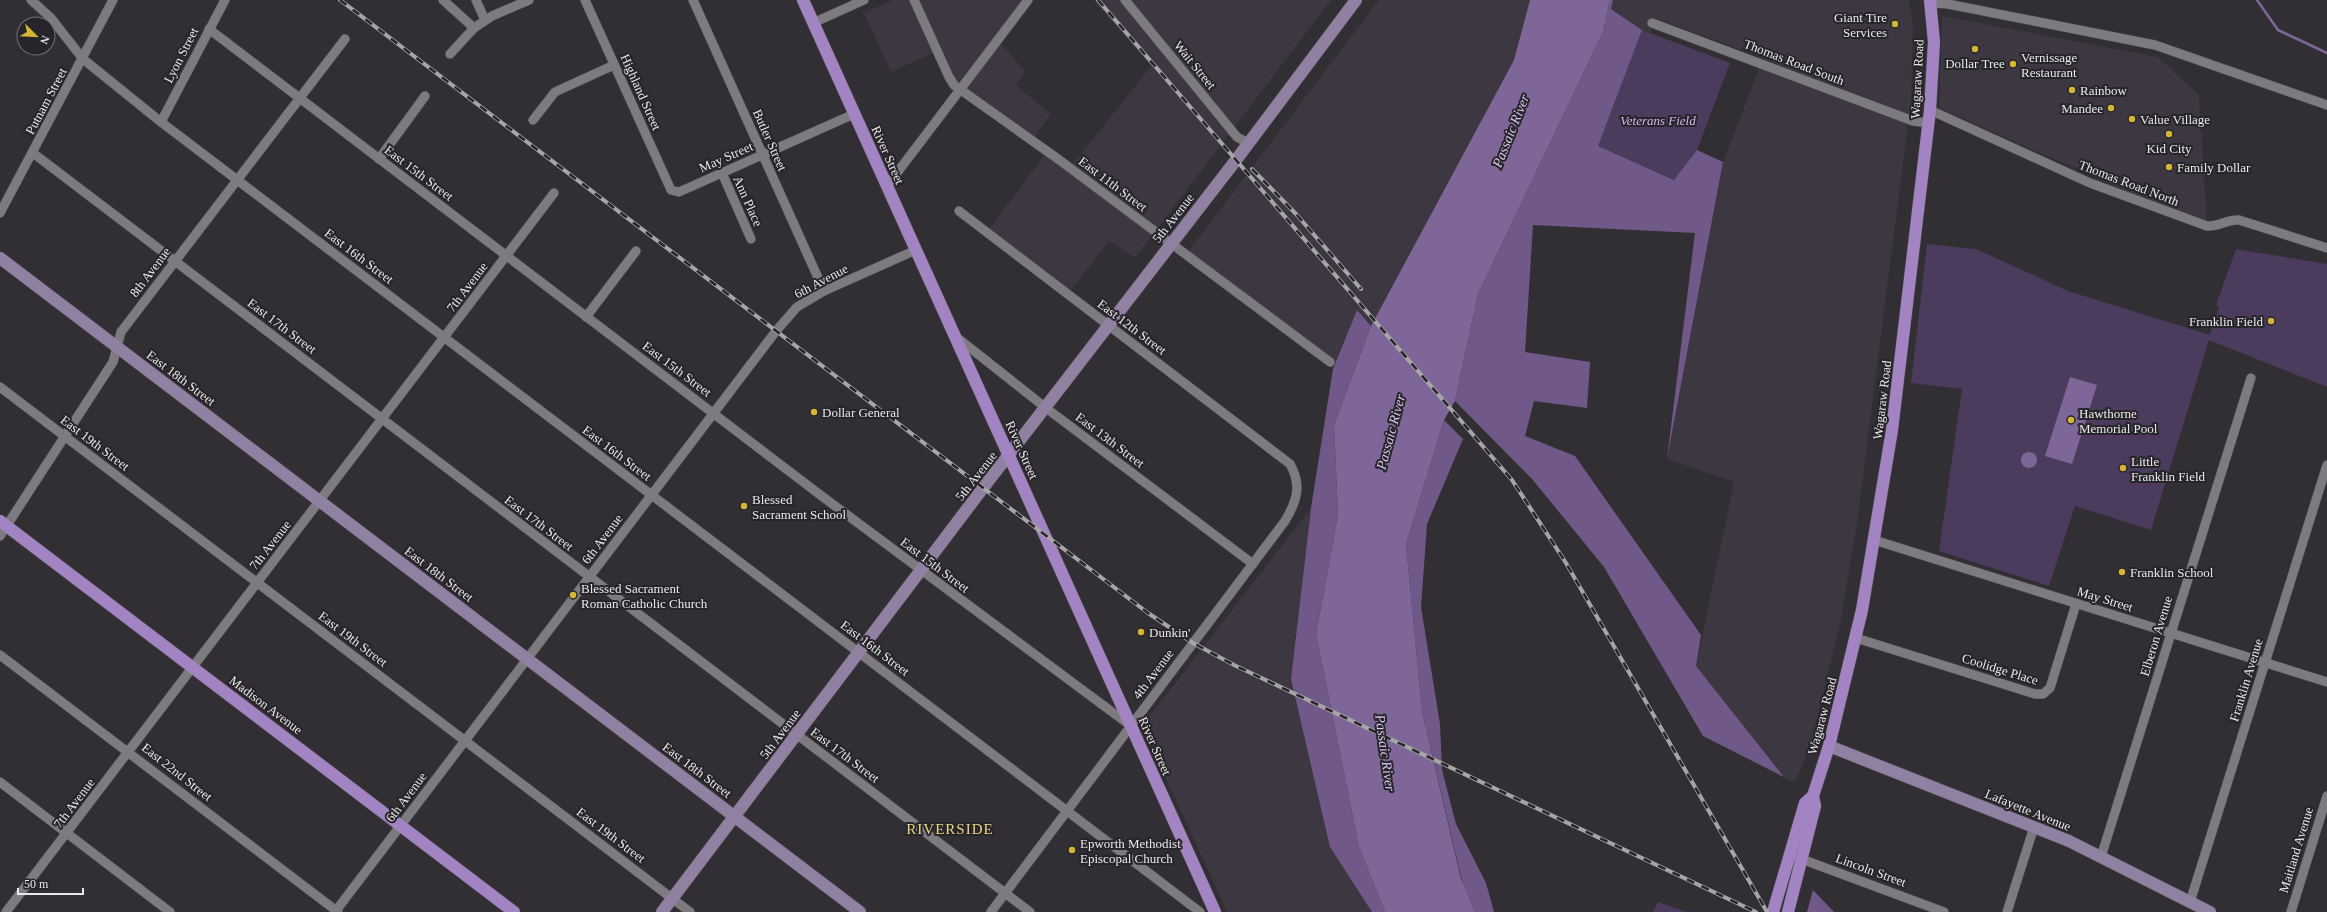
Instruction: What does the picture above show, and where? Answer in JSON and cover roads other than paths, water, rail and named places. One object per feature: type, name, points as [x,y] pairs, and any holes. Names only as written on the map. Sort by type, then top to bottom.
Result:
[{"type":"main road","name":"River Street","points":[[803,0],[1215,912]]},
{"type":"main road","name":"Wagaraw Road","points":[[1788,912],[1800,859],[1815,806],[1813,796],[1829,746],[1856,638],[1892,430],[1930,110],[1934,50],[1931,2]]},
{"type":"main road","name":"Madison Avenue","points":[[2,527],[193,667],[514,912]]},
{"type":"main road","name":"Wagaraw Road","points":[[1773,912],[1805,803],[1813,796]]},
{"type":"street","name":"East 16th Street","points":[[31,0],[51,18],[83,59],[161,122],[1200,912]]},
{"type":"street","name":"Putnam Street","points":[[0,213],[113,0]]},
{"type":"street","name":"Lyon Street","points":[[161,122],[225,0]]},
{"type":"street","points":[[443,0],[474,28]]},
{"type":"street","points":[[476,0],[485,20]]},
{"type":"street","points":[[450,54],[474,28],[485,20],[529,0]]},
{"type":"street","name":"Highland Street","points":[[585,0],[671,190],[675,192]]},
{"type":"street","name":"Butler Street","points":[[693,0],[824,291]]},
{"type":"street","points":[[813,23],[864,0]]},
{"type":"street","name":"East 11th Street","points":[[914,0],[949,78],[960,90],[1058,159],[1330,362]]},
{"type":"street","points":[[887,186],[1028,0]]},
{"type":"street","name":"Wait Street","points":[[1125,0],[1237,137],[1248,143]]},
{"type":"street","name":"5th Avenue","points":[[662,912],[983,488],[1046,408],[1356,0]]},
{"type":"street","points":[[1931,2],[1948,4],[2155,45],[2327,105]]},
{"type":"street","name":"Thomas Road South","points":[[1652,23],[1913,121],[1928,123]]},
{"type":"street","name":"East 15th Street","points":[[209,29],[506,257],[921,571],[1131,726]]},
{"type":"street","name":"8th Avenue","points":[[2,527],[65,436],[113,362],[121,332],[345,39]]},
{"type":"street","points":[[533,120],[555,92],[614,65]]},
{"type":"street","points":[[379,159],[425,96]]},
{"type":"street","name":"Thomas Road North","points":[[1930,110],[2067,174],[2207,226],[2213,226],[2232,220],[2239,220],[2327,248]]},
{"type":"street","name":"May Street","points":[[675,192],[722,173],[854,114]]},
{"type":"street","name":"East 17th Street","points":[[33,153],[383,419],[589,578],[1030,912]]},
{"type":"street","name":"Ann Place","points":[[722,173],[751,240]]},
{"type":"street","name":"7th Avenue","points":[[6,912],[554,193]]},
{"type":"street","name":"East 12th Street","points":[[959,211],[1290,464]]},
{"type":"street","name":"6th Avenue","points":[[336,912],[776,331],[797,307],[824,291],[916,250]]},
{"type":"street","points":[[586,317],[636,251]]},
{"type":"street","name":"East 18th Street","points":[[0,258],[860,912]]},
{"type":"street","name":"East 13th Street","points":[[954,335],[1046,408],[1253,564]]},
{"type":"street","name":"Elberon Avenue","points":[[2101,857],[2251,378]]},
{"type":"street","name":"East 19th Street","points":[[0,387],[690,912]]},
{"type":"street","name":"4th Avenue","points":[[991,912],[1285,521],[1295,503],[1297,481],[1290,464]]},
{"type":"street","name":"Franklin Avenue","points":[[2190,902],[2327,465]]},
{"type":"street","name":"May Street","points":[[1874,540],[2327,682]]},
{"type":"street","name":"Coolidge Place","points":[[1856,638],[2035,694],[2043,694],[2050,688],[2076,604]]},
{"type":"street","name":"East 22nd Street","points":[[0,655],[129,751],[336,912]]},
{"type":"street","name":"Lafayette Avenue","points":[[1829,746],[2034,827],[2101,857],[2210,912]]},
{"type":"street","points":[[0,782],[170,912]]},
{"type":"street","name":"Maitland Avenue","points":[[2290,912],[2327,796]]},
{"type":"street","points":[[2007,912],[2034,827]]},
{"type":"street","name":"Lincoln Street","points":[[1789,855],[1944,912]]},
{"type":"water","name":"Passaic River","points":[[1530,0],[1610,0],[1603,32],[1478,294],[1455,401],[1444,420],[1406,544],[1422,711],[1461,879],[1475,912],[1385,912],[1359,847],[1316,634],[1338,515],[1334,425],[1371,326],[1514,60]]},
{"type":"water","name":"Hawthorne Memorial Pool","points":[[2070,377],[2097,385],[2072,464],[2045,456]]},
{"type":"water","points":[[2029,452],[2035,454],[2037,460],[2035,466],[2029,468],[2023,466],[2021,460],[2023,454]]},
{"type":"waterway","points":[[2257,0],[2278,30],[2327,53]]},
{"type":"railway","points":[[340,0],[1148,613],[1193,643],[1236,666],[1756,912]]},
{"type":"railway","points":[[1098,0],[1512,480],[1566,563],[1767,912]]},
{"type":"railway","points":[[1252,169],[1296,214],[1361,289]]},
{"type":"place","name":"Giant Tire Services","points":[[1895,24]]},
{"type":"place","name":"Dollar Tree","points":[[1975,49]]},
{"type":"place","name":"Vernissage Restaurant","points":[[2013,64]]},
{"type":"place","name":"Rainbow","points":[[2072,90]]},
{"type":"place","name":"Mandee","points":[[2111,108]]},
{"type":"place","name":"Value Village","points":[[2132,119]]},
{"type":"place","name":"Kid City","points":[[2169,134]]},
{"type":"place","name":"Family Dollar","points":[[2169,167]]},
{"type":"place","name":"Franklin Field","points":[[2271,321]]},
{"type":"place","name":"Dollar General","points":[[814,412]]},
{"type":"place","name":"Hawthorne Memorial Pool","points":[[2071,420]]},
{"type":"place","name":"Little Franklin Field","points":[[2123,468]]},
{"type":"place","name":"Blessed Sacrament School","points":[[744,506]]},
{"type":"place","name":"Franklin School","points":[[2122,572]]},
{"type":"place","name":"Blessed Sacrament Roman Catholic Church","points":[[573,595]]},
{"type":"place","name":"Dunkin'","points":[[1141,632]]},
{"type":"place","name":"Epworth Methodist Episcopal Church","points":[[1072,850]]},
{"type":"district","name":"RIVERSIDE","points":[[950,829]]},
{"type":"park label","name":"Veterans Field","points":[[1658,120]]}]
